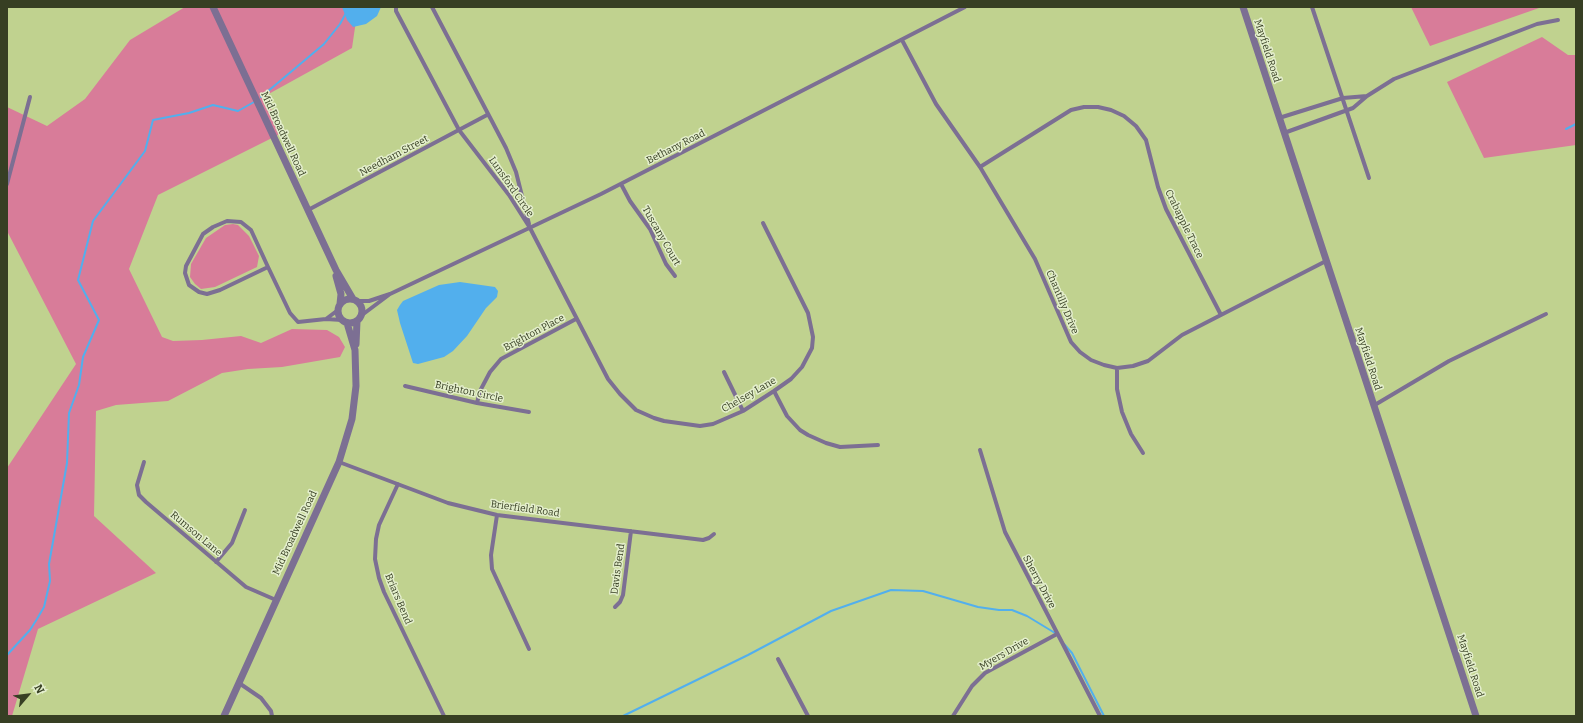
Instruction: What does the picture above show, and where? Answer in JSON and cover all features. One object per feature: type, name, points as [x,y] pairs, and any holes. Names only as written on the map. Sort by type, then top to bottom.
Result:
[{"type":"street","name":"Mid Broadwell Road","points":[[213,7],[336,270],[356,300]]},
{"type":"street","name":"Lunsford Circle","points":[[396,7],[396,11],[459,130],[497,178],[530,228]]},
{"type":"street","name":"Lunsford Circle","points":[[432,7],[487,115],[506,148],[516,172],[530,228]]},
{"type":"street","name":"Bethany Road","points":[[356,300],[369,301],[390,294],[530,228],[621,184],[965,7]]},
{"type":"street","name":"Mayfield Road","points":[[1243,7],[1476,716]]},
{"type":"street","points":[[1312,7],[1369,178]]},
{"type":"street","points":[[1284,133],[1353,108],[1394,79],[1537,24],[1558,20]]},
{"type":"street","name":"Chantilly Drive","points":[[902,40],[936,104],[980,167],[1035,259],[1071,342],[1080,352],[1091,360],[1117,368],[1133,366],[1148,361],[1182,335],[1326,261]]},
{"type":"street","points":[[1279,118],[1343,98],[1368,96]]},
{"type":"street","points":[[7,184],[30,97]]},
{"type":"street","name":"Crabapple Trace","points":[[980,167],[1071,110],[1084,107],[1098,107],[1111,110],[1124,116],[1136,126],[1146,140],[1158,187],[1166,209],[1221,315]]},
{"type":"street","name":"Needham Street","points":[[308,210],[487,115]]},
{"type":"street","name":"Tuscany Court","points":[[621,184],[630,201],[650,229],[666,264],[675,276]]},
{"type":"street","points":[[268,267],[220,290],[207,294],[199,292],[189,285],[185,273],[189,260],[203,234],[213,227],[234,221],[241,222],[251,230],[290,313],[298,322],[326,319],[352,323],[360,318],[362,308],[356,300],[346,299],[326,319]]},
{"type":"street","name":"Chelsey Lane","points":[[530,228],[576,319],[614,387],[629,404],[645,415],[664,421],[700,426],[713,424],[742,411],[774,391],[791,379],[802,367],[812,348],[814,337],[808,313],[763,223]]},
{"type":"street","name":"Mid Broadwell Road","points":[[336,270],[341,294],[339,307]]},
{"type":"street","name":"Bethany Road","points":[[360,318],[390,294]]},
{"type":"street","points":[[339,307],[339,316],[345,322]]},
{"type":"street","points":[[1373,406],[1449,362],[1546,314]]},
{"type":"street","name":"Mid Broadwell Road","points":[[355,350],[360,318]]},
{"type":"street","name":"Brighton Place","points":[[477,403],[480,391],[490,372],[501,359],[576,319]]},
{"type":"street","name":"Mid Broadwell Road","points":[[224,716],[339,462],[352,418],[357,370],[355,350],[345,322]]},
{"type":"street","points":[[1117,368],[1117,389],[1122,412],[1131,434],[1143,453]]},
{"type":"street","points":[[724,372],[742,411]]},
{"type":"street","name":"Brighton Circle","points":[[405,386],[477,403],[529,412]]},
{"type":"street","points":[[774,391],[787,416],[800,430],[816,440],[840,447],[878,446]]},
{"type":"street","name":"Sherry Drive","points":[[980,450],[1005,532],[1100,716]]},
{"type":"street","name":"Rumson Lane","points":[[144,462],[137,484],[139,495],[246,587],[276,600]]},
{"type":"street","name":"Brierfield Road","points":[[339,462],[448,502],[497,515],[703,540],[714,534]]},
{"type":"street","name":"Briars Bend","points":[[398,484],[379,525],[376,539],[375,559],[384,592],[444,716]]},
{"type":"street","points":[[216,562],[232,543],[245,510]]},
{"type":"street","points":[[497,515],[491,555],[492,569],[529,649]]},
{"type":"street","name":"Davis Bend","points":[[615,607],[624,595],[631,531]]},
{"type":"street","name":"Myers Drive","points":[[956,715],[972,686],[985,673],[1057,634]]},
{"type":"street","points":[[778,659],[808,716]]},
{"type":"street","points":[[239,683],[261,698],[271,711],[272,716]]},
{"type":"shaded area","points":[[185,7],[358,7],[352,48],[265,96],[282,133],[158,195],[129,269],[162,337],[173,341],[241,336],[261,343],[292,329],[327,330],[339,337],[345,347],[340,357],[282,367],[248,369],[222,373],[168,401],[116,405],[96,411],[94,516],[156,573],[38,629],[12,716],[7,716],[7,468],[76,364],[7,231],[7,107],[47,126],[85,99],[130,40]]},
{"type":"shaded area","points":[[1411,7],[1542,7],[1430,46]]},
{"type":"shaded area","points":[[1542,37],[1568,55],[1576,55],[1576,145],[1484,158],[1447,82]]},
{"type":"shaded area","points":[[225,225],[238,225],[249,236],[259,256],[257,267],[215,287],[201,289],[190,277],[191,264],[206,238]]},
{"type":"water","points":[[342,7],[381,7],[377,16],[366,24],[353,27],[347,20]]},
{"type":"water","points":[[460,282],[495,287],[498,291],[497,297],[486,308],[467,336],[453,351],[444,357],[418,364],[413,363],[397,310],[403,301],[439,285]]},
{"type":"waterway","points":[[261,97],[324,44],[340,24],[346,13]]},
{"type":"waterway","points":[[7,655],[30,630],[44,607],[50,581],[49,564],[67,463],[69,413],[79,385],[83,357],[99,320],[78,280],[93,221],[145,151],[153,120],[189,113],[213,105],[238,111],[254,102]]},
{"type":"waterway","points":[[1566,129],[1576,124]]},
{"type":"waterway","points":[[623,716],[748,655],[831,611],[891,590],[923,591],[978,607],[1012,610],[1027,616],[1055,633]]},
{"type":"waterway","points":[[1064,644],[1072,653],[1104,716]]}]
